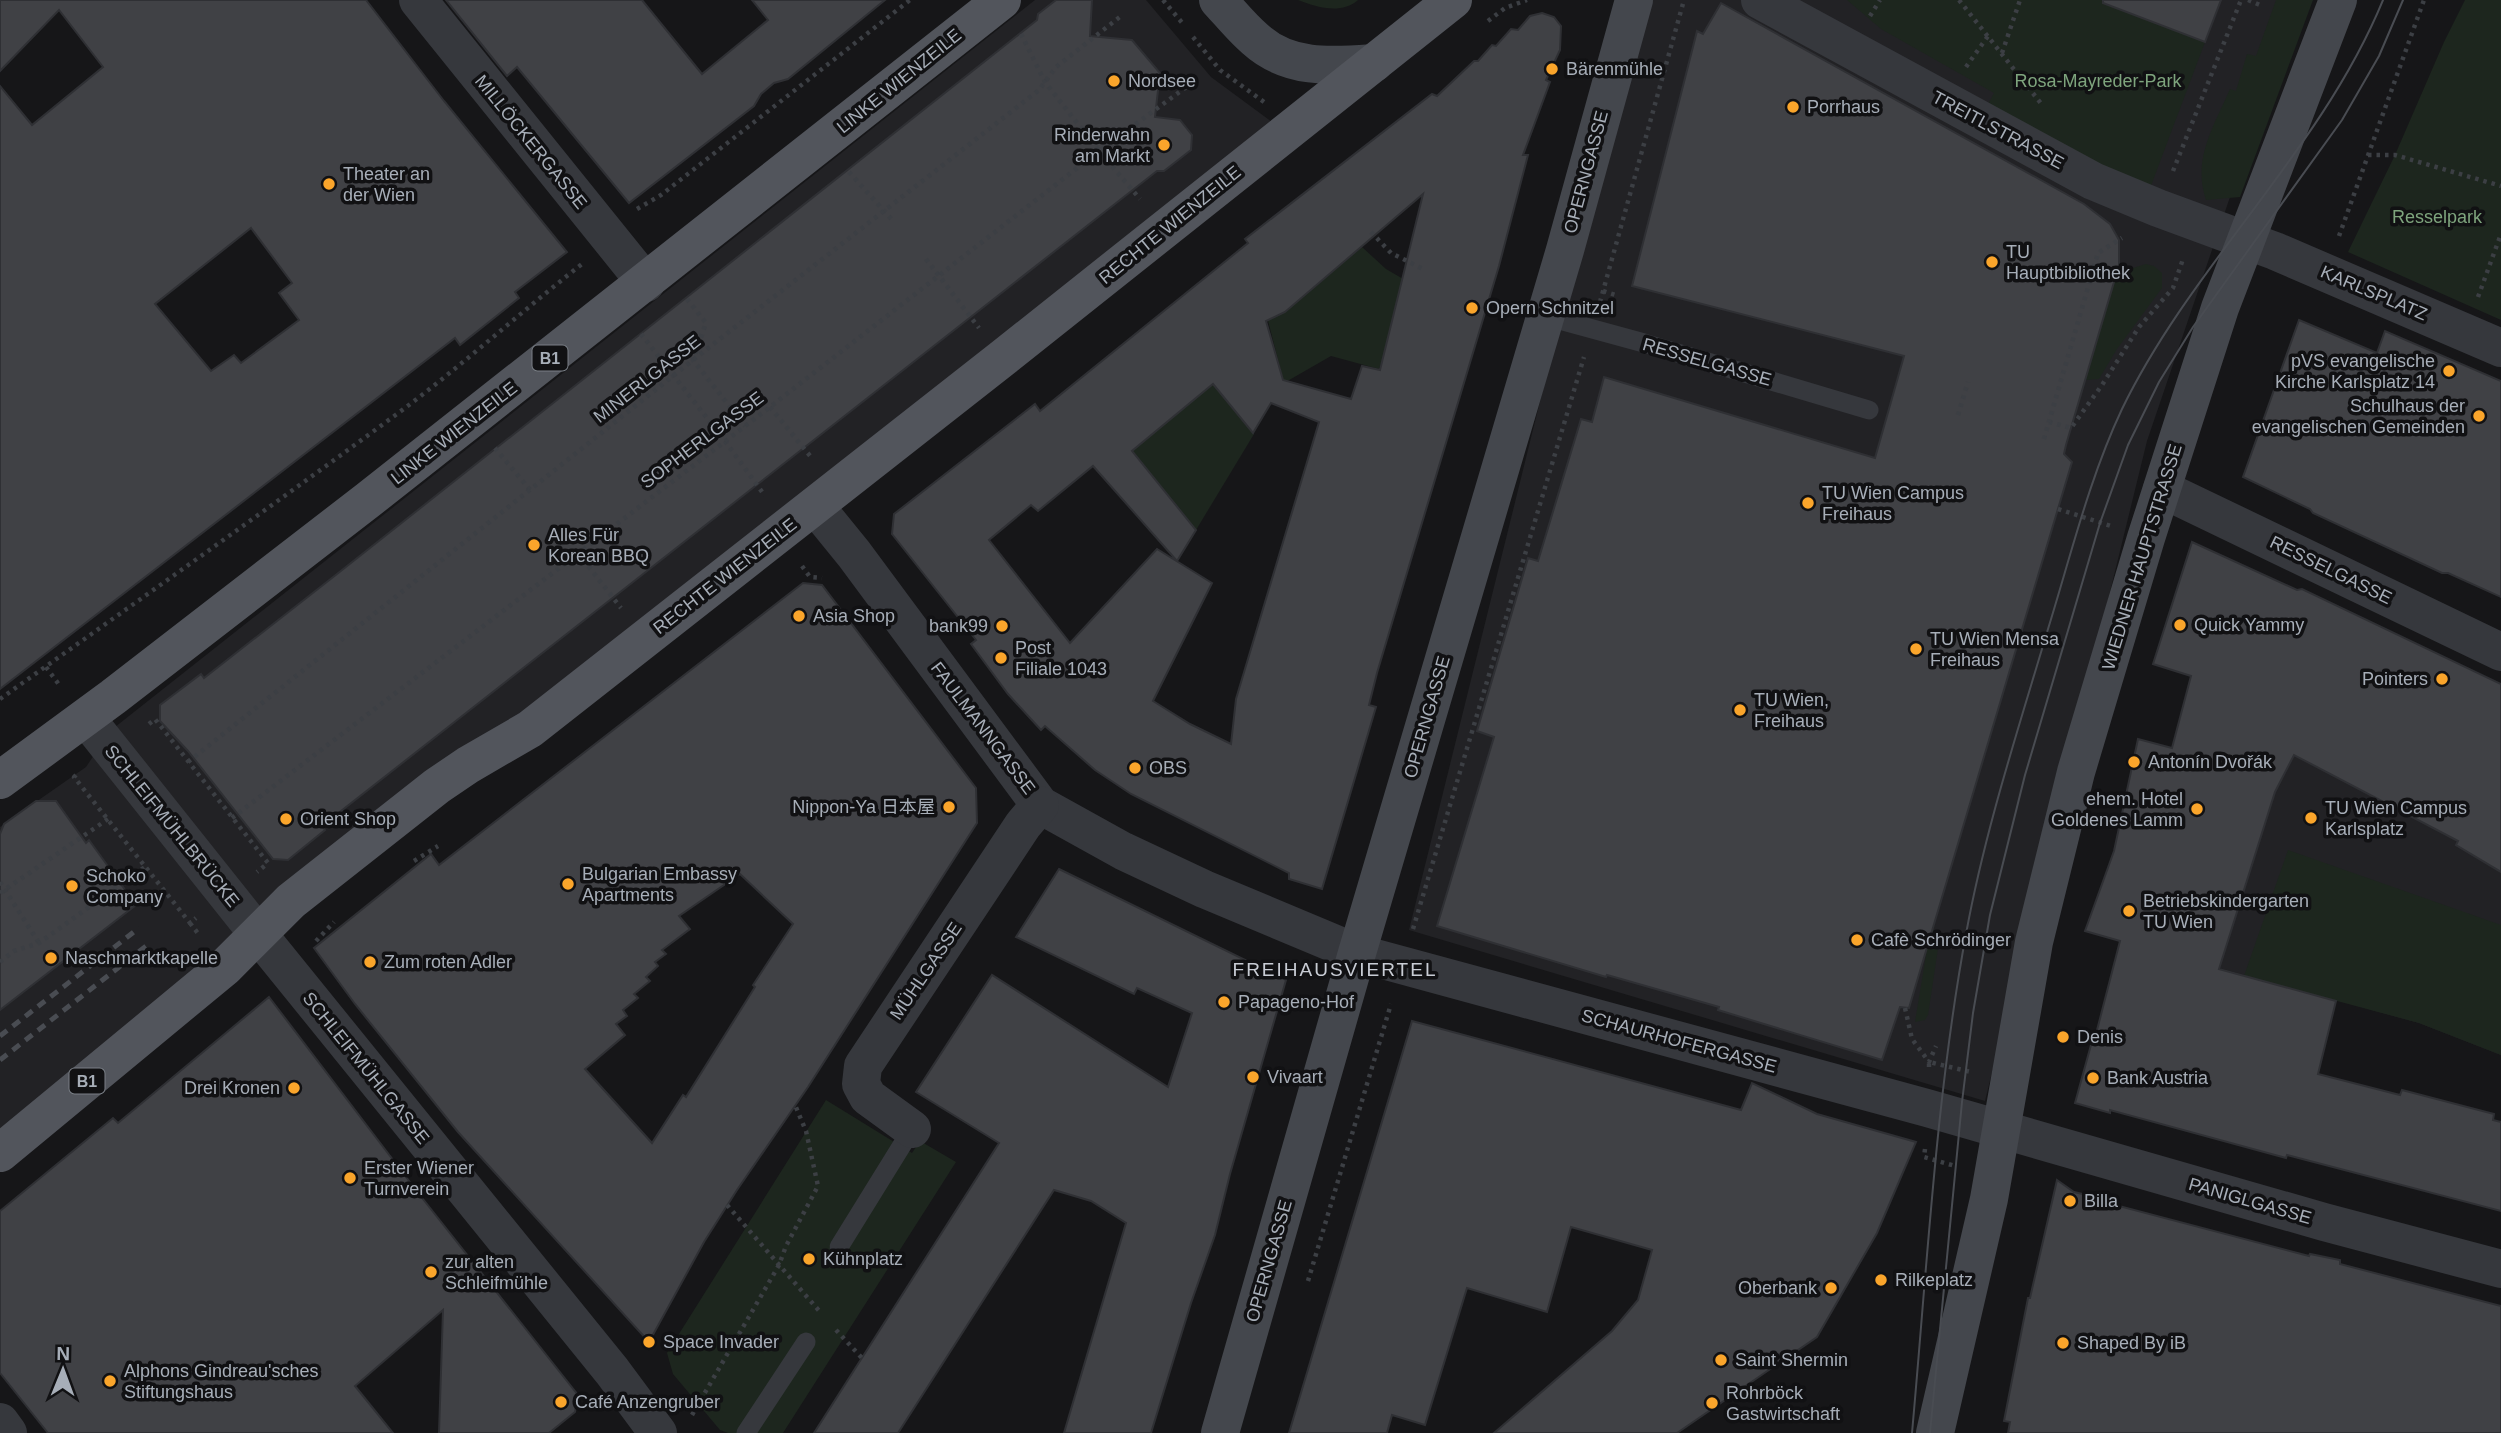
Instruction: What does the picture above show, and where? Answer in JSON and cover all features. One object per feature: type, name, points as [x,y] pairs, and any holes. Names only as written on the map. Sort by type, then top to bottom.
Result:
[{"type":"main road","points":[[1218,0],[1256,41],[1281,55],[1304,64],[1332,66],[1374,63]]},
{"type":"main road","name":"RECHTE WIENZEILE","points":[[0,1153],[218,973],[291,901],[437,786],[530,729],[1453,0]]},
{"type":"main road","name":"OPERNGASSE","points":[[1220,1433],[1357,953],[1545,316],[1633,0]]},
{"type":"main road","name":"WIEDNER HAUPTSTRASSE","points":[[2000,1130],[2034,942],[2076,772],[2220,308],[2338,0]]},
{"type":"main road","name":"LINKE WIENZEILE","points":[[0,780],[86,718],[631,294],[1008,12]]},
{"type":"main road","points":[[1935,1433],[1989,1199],[2000,1130]]},
{"type":"street","name":"MILLÖCKERGASSE","points":[[418,0],[597,253],[631,294]]},
{"type":"street","name":"TREITLSTRASSE","points":[[1760,0],[2093,181],[2158,208],[2246,239]]},
{"type":"street","name":"KARLSPLATZ","points":[[2246,239],[2501,348]]},
{"type":"street","name":"RESSELGASSE","points":[[2162,489],[2501,652]]},
{"type":"street","name":"FAULMANNGASSE","points":[[815,506],[1040,805],[1158,868],[1288,926],[1357,953]]},
{"type":"street","name":"SCHLEIFMÜHLBRÜCKE","points":[[86,718],[258,934]]},
{"type":"street","name":"MÜHLGASSE","points":[[912,1129],[868,1097],[860,1084],[863,1066],[1023,825],[1040,805]]},
{"type":"street","name":"SCHLEIFMÜHLGASSE","points":[[258,934],[658,1428]]},
{"type":"street","name":"SCHAURHOFERGASSE","points":[[1357,953],[2000,1130]]},
{"type":"street","name":"PANIGLGASSE","points":[[2000,1130],[2501,1269]]},
{"type":"street","points":[[0,1422],[8,1433]]},
{"type":"lane","name":"RESSELGASSE","points":[[1545,316],[1869,410]]},
{"type":"lane","points":[[839,1247],[912,1129]]},
{"type":"lane","points":[[746,1433],[806,1342]]},
{"type":"path","points":[[0,699],[406,407],[597,253],[636,209],[662,195],[909,0]]},
{"type":"path","points":[[1306,1288],[1604,291],[1684,0]]},
{"type":"path","points":[[1959,0],[2044,107]]},
{"type":"path","points":[[2002,54],[2020,0]]},
{"type":"path","points":[[2044,439],[2098,253],[2119,239],[2140,233],[2158,208],[2241,0]]},
{"type":"path","points":[[2248,0],[2260,5]]},
{"type":"path","points":[[2326,272],[2424,0]]},
{"type":"path","points":[[1008,12],[1045,82],[1136,194]]},
{"type":"path","name":"MINERLGASSE","points":[[188,762],[674,375],[1039,90],[1056,67],[1121,16]]},
{"type":"path","name":"SOPHERLGASSE","points":[[232,818],[745,426],[1098,150],[1189,85]]},
{"type":"path","points":[[2368,155],[2395,155],[2501,186]]},
{"type":"path","points":[[842,164],[894,222]]},
{"type":"path","points":[[2049,422],[2071,428],[2095,396],[2140,327],[2172,288],[2197,222]]},
{"type":"path","points":[[1371,232],[1391,253],[1423,269]]},
{"type":"path","points":[[597,253],[631,294],[674,375],[763,492],[782,532]]},
{"type":"path","points":[[926,259],[971,318]]},
{"type":"path","points":[[1604,291],[1619,296]]},
{"type":"path","points":[[685,297],[706,323],[693,360],[745,426]]},
{"type":"path","points":[[1958,415],[1968,382]]},
{"type":"path","points":[[488,439],[530,490]]},
{"type":"path","points":[[2058,509],[2109,526]]},
{"type":"path","points":[[578,553],[645,639]]},
{"type":"path","points":[[139,731],[155,719],[268,863],[248,879]]},
{"type":"path","points":[[0,962],[15,951],[39,943],[145,867],[108,819],[2,891]]},
{"type":"path","points":[[414,860],[438,846]]},
{"type":"path","points":[[0,882],[2,891],[39,943]]},
{"type":"path","points":[[313,944],[334,922]]},
{"type":"path","points":[[190,923],[201,938]]},
{"type":"path","points":[[1905,1008],[1912,1039],[1929,1062],[1936,1046]]},
{"type":"path","points":[[658,1428],[779,1265],[786,1246],[818,1186],[806,1131],[795,1105]]},
{"type":"path","points":[[727,1205],[825,1317]]},
{"type":"path","points":[[834,1328],[862,1358]]},
{"type":"shaded area","points":[[1035,0],[1146,0],[1211,77],[1291,136],[0,1137],[0,827],[86,767],[110,731]]},
{"type":"shaded area","name":"TU Wien Campus Freihaus","points":[[1615,0],[2297,0],[2147,441],[1985,1101],[1409,930],[1636,14]]},
{"type":"shaded area","name":"TU Wien Campus Karlsplatz","points":[[2192,542],[2297,590],[2302,589],[2501,684],[2501,1055],[2419,1023],[2085,931],[2114,851],[2138,739],[2172,748],[2233,771],[2191,676],[2153,664]]},
{"type":"green space","points":[[1298,0],[1358,0],[1351,5],[1336,8],[1320,7]]},
{"type":"green space","name":"Rosa-Mayreder-Park","points":[[1847,0],[2164,0],[2156,23],[2205,42],[2149,191],[1986,108],[1994,93],[1881,29]]},
{"type":"green space","points":[[2276,0],[2313,0],[2240,197],[2206,200],[2202,171],[2207,143],[2230,89],[2236,91],[2247,54],[2256,56]]},
{"type":"green space","name":"Resselpark","points":[[2465,0],[2501,0],[2501,320],[2348,252]]},
{"type":"green space","points":[[1248,243],[1295,304],[1362,247],[1386,269],[1410,283],[1379,369],[1331,356],[1284,383]]},
{"type":"green space","points":[[2146,264],[2154,266],[2162,273],[2162,288],[2117,349],[2099,379],[2085,380],[2117,273]]},
{"type":"green space","points":[[1213,384],[1254,434],[1196,530],[1132,451]]},
{"type":"green space","points":[[2288,850],[2501,925],[2501,1055],[2419,1023],[2244,976]]},
{"type":"green space","points":[[1932,930],[1940,935],[1928,1015],[1925,1020],[1915,1022],[1927,949]]},
{"type":"green space","name":"Kühnplatz","points":[[826,1100],[912,1153],[920,1141],[956,1162],[783,1433],[728,1433],[720,1430],[673,1374],[667,1353]]},
{"type":"building","points":[[0,0],[366,0],[567,252],[515,292],[519,298],[460,345],[455,338],[0,689],[0,86],[32,125],[103,67],[59,10],[0,71]],"holes":[[[251,228],[292,283],[279,293],[299,320],[241,363],[234,355],[211,371],[155,304]]]},
{"type":"building","points":[[446,0],[642,0],[702,74],[768,20],[752,0],[885,0],[788,79],[774,83],[761,94],[754,106],[629,203],[517,67],[507,76]]},
{"type":"building","points":[[1056,0],[1092,0],[1090,36],[1132,40],[1160,73],[1155,117],[1180,120],[1192,135],[1191,150],[1164,171],[1157,171],[322,826],[325,830],[288,860],[273,859],[188,751],[160,721],[160,705],[201,674],[204,678],[337,574],[1037,20],[1038,14]]},
{"type":"building","points":[[2103,0],[2221,0],[2205,42],[2103,3]]},
{"type":"building","name":"TU Wien Campus Freihaus","points":[[1721,3],[2084,204],[2110,224],[2119,240],[2119,265],[2064,454],[2072,462],[1909,1008],[1900,1007],[1882,1060],[1718,1010],[1719,1007],[1607,975],[1606,977],[1437,926],[1494,737],[1477,731],[1528,558],[1538,561],[1581,419],[1592,422],[1604,377],[1875,458],[1904,356],[1632,286],[1697,31],[1703,34]]},
{"type":"building","points":[[1542,13],[1554,17],[1561,26],[1560,50],[1546,80],[1550,82],[1523,155],[1528,155],[1499,266],[1377,673],[1369,705],[1376,707],[1322,889],[1289,879],[1289,873],[1131,794],[1095,770],[1045,726],[1041,730],[1008,694],[971,644],[976,640],[892,534],[894,514],[1035,404],[1040,411],[1248,243],[1245,239],[1432,94],[1437,96],[1474,61],[1478,61],[1492,45],[1496,46],[1511,29],[1518,30],[1530,16]],"holes":[[[1423,194],[1380,370],[1362,366],[1351,399],[1283,380],[1266,321],[1285,312]],[[1213,384],[1253,433],[1271,403],[1319,422],[1236,699],[1231,744],[1190,724],[1153,701],[1212,583],[1157,549],[1070,643],[989,540],[1031,505],[1038,511],[1093,466],[1177,561],[1196,530],[1132,451]]]},
{"type":"building","points":[[2299,320],[2377,353],[2385,331],[2501,381],[2501,597],[2448,573],[2442,573],[2313,513],[2310,509],[2243,477]]},
{"type":"building","points":[[2192,542],[2297,590],[2302,589],[2501,684],[2501,872],[2456,845],[2458,841],[2294,755],[2275,792],[2219,969],[2336,1001],[2318,1074],[2400,1095],[2402,1090],[2494,1114],[2493,1120],[2501,1122],[2501,1211],[2075,1103],[2120,941],[2085,931],[2114,851],[2138,739],[2172,748],[2191,676],[2153,664]]},
{"type":"building","points":[[803,583],[822,585],[976,788],[977,823],[808,1087],[704,1242],[649,1342],[458,1132],[355,1004],[314,948],[431,854],[439,865]],"holes":[[[740,874],[793,924],[686,1097],[683,1095],[652,1143],[585,1069],[625,1035],[616,1024],[627,1016],[623,1010],[638,998],[634,994],[650,981],[646,977],[658,966],[655,962],[666,954],[662,950],[690,929],[679,916]]]},
{"type":"building","points":[[36,801],[56,801],[86,843],[89,840],[136,905],[0,1010],[0,834],[4,824]]},
{"type":"building","points":[[1059,869],[1286,980],[1215,1235],[1151,1433],[1064,1433],[1126,1223],[1091,1201],[1054,1190],[898,1433],[814,1433],[999,1143],[916,1092],[992,975],[1168,1087],[1192,1013],[1137,988],[1134,994],[1016,937]]},
{"type":"building","points":[[269,997],[419,1194],[578,1395],[575,1412],[549,1433],[439,1433],[443,1310],[355,1386],[393,1433],[48,1433],[0,1373],[0,1211],[113,1118],[118,1123]]},
{"type":"building","points":[[1412,1021],[1741,1110],[1752,1083],[1817,1114],[1916,1142],[1877,1233],[1817,1337],[1677,1433],[1494,1433],[1612,1331],[1638,1300],[1652,1250],[1571,1227],[1547,1312],[1467,1288],[1425,1425],[1392,1415],[1387,1433],[1289,1433]]},
{"type":"building","points":[[2057,1180],[2074,1192],[2100,1198],[2100,1201],[2309,1256],[2310,1254],[2340,1260],[2340,1264],[2501,1306],[2501,1433],[2008,1433],[2010,1422],[2004,1421],[2028,1298]]},
{"type":"tram line","points":[[1912,1433],[1940,1120],[1966,934],[2003,780],[2090,490],[2122,409],[2151,356],[2219,255],[2326,107],[2357,55],[2383,0]]},
{"type":"tram line","points":[[1930,1433],[1962,1102],[1973,1013],[1990,915],[2025,775],[2100,523],[2128,445],[2159,382],[2193,327],[2342,120],[2379,56],[2403,0]]},
{"type":"railway","points":[[0,1036],[139,928]]},
{"type":"railway","points":[[0,1060],[150,943]]},
{"type":"place","name":"Bärenmühle","points":[[1552,69]]},
{"type":"place","name":"Nordsee","points":[[1114,81]]},
{"type":"place","name":"Porrhaus","points":[[1793,107]]},
{"type":"place","name":"Rinderwahn am Markt","points":[[1164,145]]},
{"type":"place","name":"Theater an der Wien","points":[[329,184]]},
{"type":"place","name":"TU Hauptbibliothek","points":[[1992,262]]},
{"type":"place","name":"Opern Schnitzel","points":[[1472,308]]},
{"type":"place","name":"pVS evangelische Kirche Karlsplatz 14","points":[[2449,371]]},
{"type":"place","name":"Schulhaus der evangelischen Gemeinden","points":[[2479,416]]},
{"type":"place","name":"TU Wien Campus Freihaus","points":[[1808,503]]},
{"type":"place","name":"Alles Für Korean BBQ","points":[[534,545]]},
{"type":"place","name":"Asia Shop","points":[[799,616]]},
{"type":"place","name":"Quick Yammy","points":[[2180,625]]},
{"type":"place","name":"bank99","points":[[1002,626]]},
{"type":"place","name":"TU Wien Mensa Freihaus","points":[[1916,649]]},
{"type":"place","name":"Post Filiale 1043","points":[[1001,658]]},
{"type":"place","name":"Pointers","points":[[2442,679]]},
{"type":"place","name":"TU Wien, Freihaus","points":[[1740,710]]},
{"type":"place","name":"Antonín Dvořák","points":[[2134,762]]},
{"type":"place","name":"OBS","points":[[1135,768]]},
{"type":"place","name":"Nippon-Ya 日本屋","points":[[949,807]]},
{"type":"place","name":"ehem. Hotel Goldenes Lamm","points":[[2197,809]]},
{"type":"place","name":"TU Wien Campus Karlsplatz","points":[[2311,818]]},
{"type":"place","name":"Orient Shop","points":[[286,819]]},
{"type":"place","name":"Bulgarian Embassy Apartments","points":[[568,884]]},
{"type":"place","name":"Schoko Company","points":[[72,886]]},
{"type":"place","name":"Betriebskindergarten TU Wien","points":[[2129,911]]},
{"type":"place","name":"Cafè Schrödinger","points":[[1857,940]]},
{"type":"place","name":"Naschmarktkapelle","points":[[51,958]]},
{"type":"place","name":"Zum roten Adler","points":[[370,962]]},
{"type":"place","name":"Papageno-Hof","points":[[1224,1002]]},
{"type":"place","name":"Denis","points":[[2063,1037]]},
{"type":"place","name":"Vivaart","points":[[1253,1077]]},
{"type":"place","name":"Bank Austria","points":[[2093,1078]]},
{"type":"place","name":"Drei Kronen","points":[[294,1088]]},
{"type":"place","name":"Erster Wiener Turnverein","points":[[350,1178]]},
{"type":"place","name":"Billa","points":[[2070,1201]]},
{"type":"place","name":"Kühnplatz","points":[[809,1259]]},
{"type":"place","name":"zur alten Schleifmühle","points":[[431,1272]]},
{"type":"place","name":"Rilkeplatz","points":[[1881,1280]]},
{"type":"place","name":"Oberbank","points":[[1831,1288]]},
{"type":"place","name":"Space Invader","points":[[649,1342]]},
{"type":"place","name":"Shaped By iB","points":[[2063,1343]]},
{"type":"place","name":"Saint Shermin","points":[[1721,1360]]},
{"type":"place","name":"Alphons Gindreau'sches Stiftungshaus","points":[[110,1381]]},
{"type":"place","name":"Café Anzengruber","points":[[561,1402]]},
{"type":"place","name":"Rohrböck Gastwirtschaft","points":[[1712,1403]]},
{"type":"district","name":"FREIHAUSVIERTEL","points":[[1335,969]]}]
